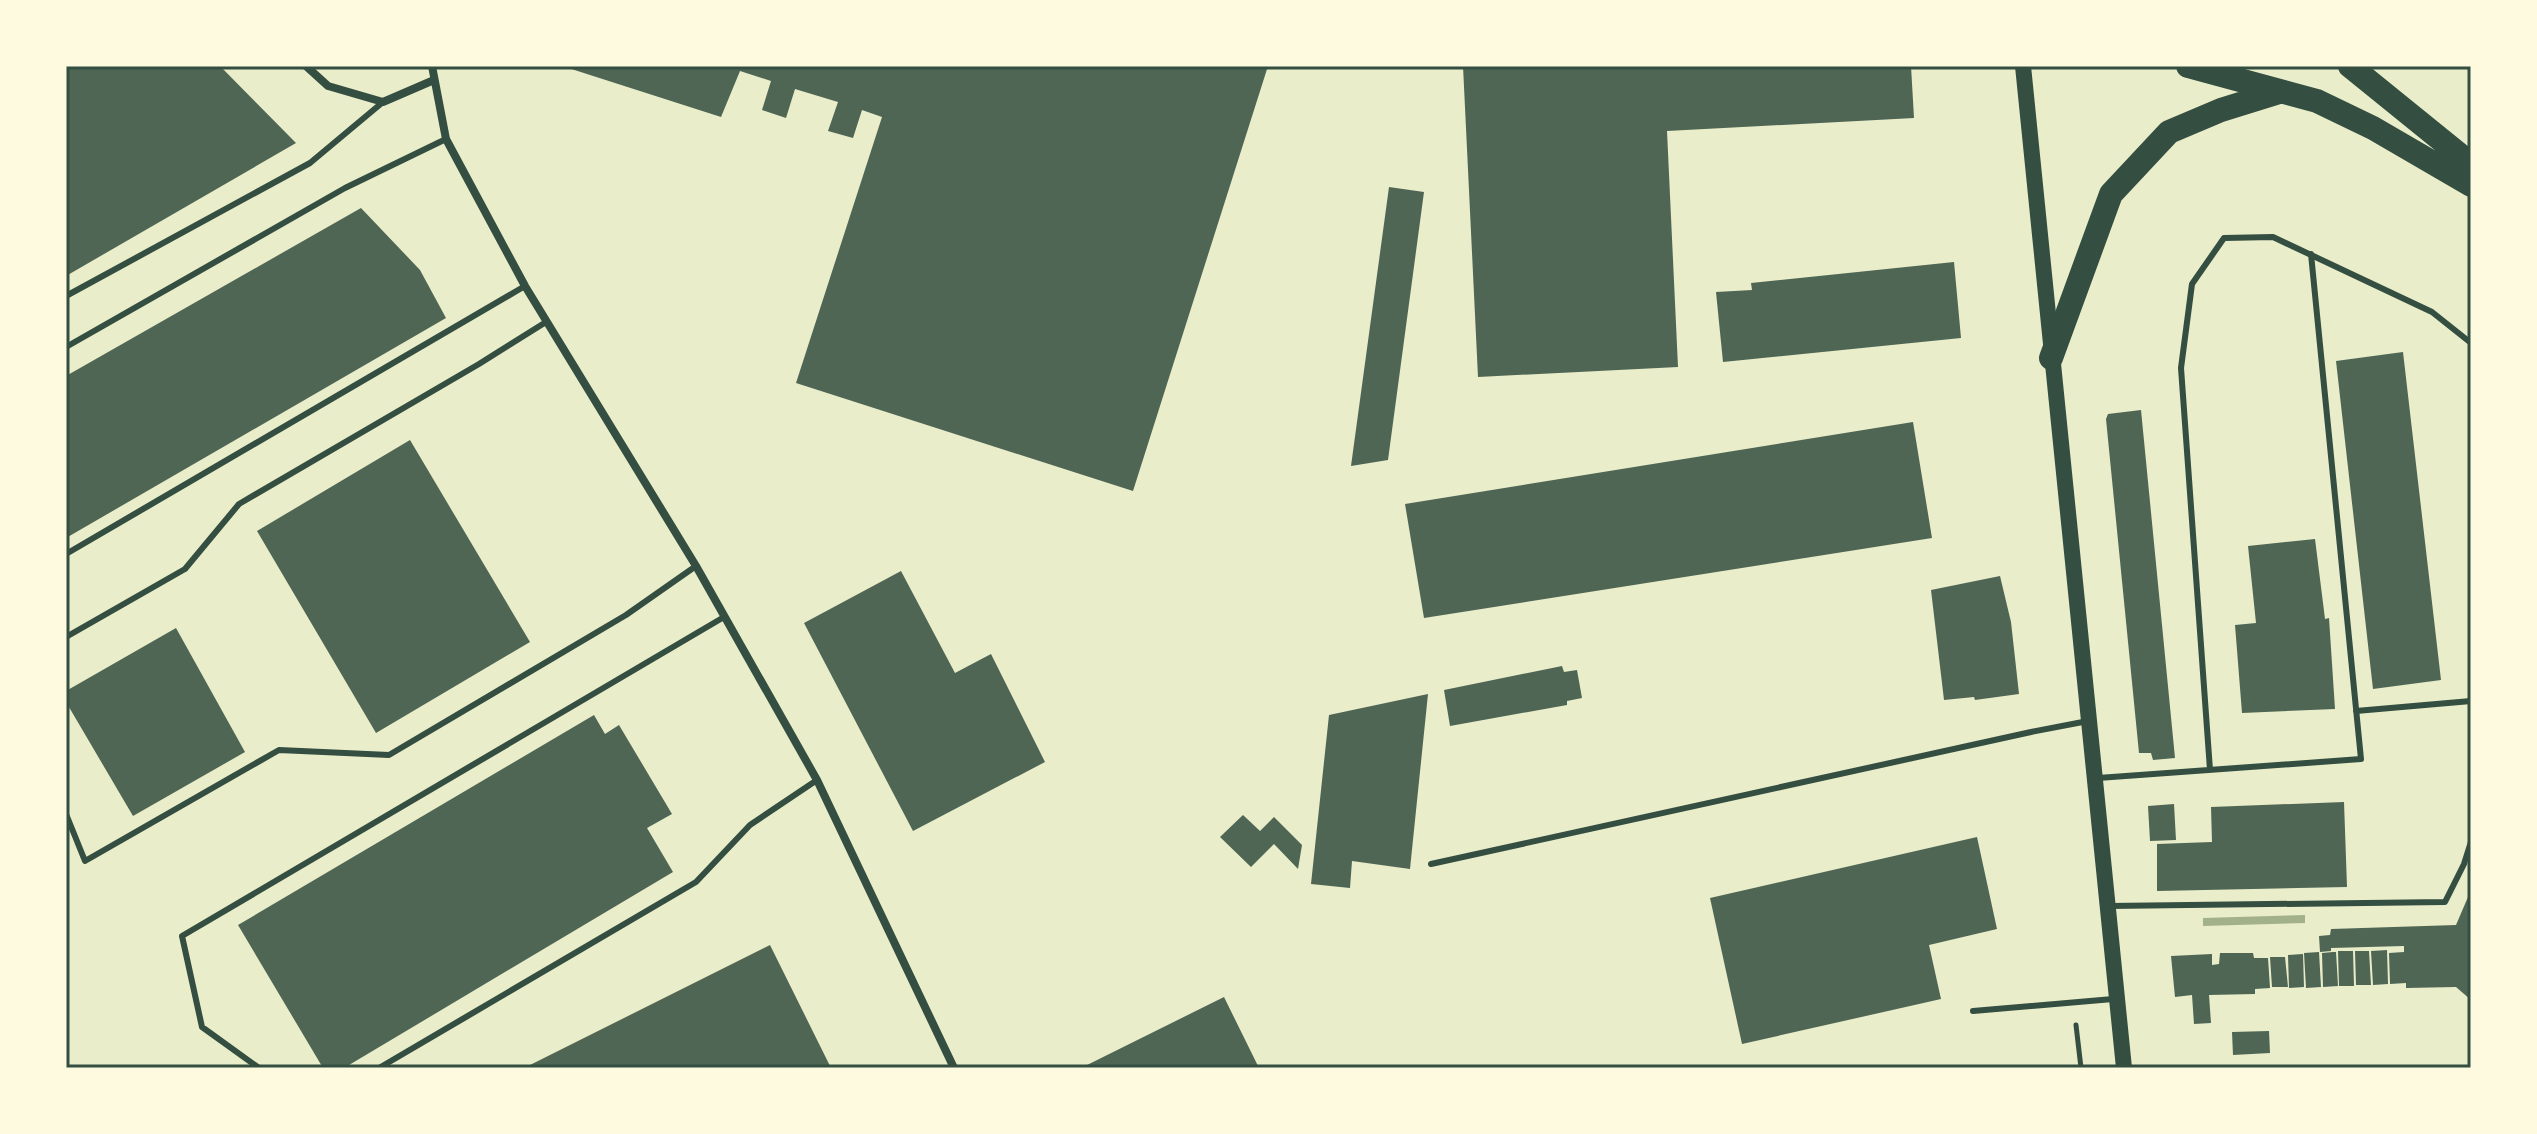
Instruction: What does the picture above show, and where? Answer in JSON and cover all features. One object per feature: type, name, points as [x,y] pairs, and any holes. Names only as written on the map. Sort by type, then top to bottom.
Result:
[{"type":"highway","points":[[2188,66],[2317,101],[2373,128],[2471,185]]},
{"type":"highway","points":[[2350,66],[2471,164]]},
{"type":"highway","points":[[2051,358],[2111,194],[2169,132],[2221,110],[2279,92]]},
{"type":"main road","points":[[2023,66],[2124,1068]]},
{"type":"street","points":[[306,66],[328,86],[383,102],[434,80]]},
{"type":"street","points":[[432,66],[446,139],[525,286],[696,566],[817,780],[954,1068]]},
{"type":"lane","points":[[66,296],[310,163],[383,102]]},
{"type":"lane","points":[[66,347],[345,188],[446,139]]},
{"type":"lane","points":[[2210,770],[2181,368],[2192,284],[2224,238],[2273,237],[2432,312],[2471,343]]},
{"type":"lane","points":[[2095,779],[2361,759],[2311,254]]},
{"type":"lane","points":[[66,554],[525,286]]},
{"type":"lane","points":[[66,637],[185,569],[239,504],[546,322]]},
{"type":"lane","points":[[66,814],[85,861],[279,750],[389,755],[626,615],[696,566]]},
{"type":"lane","points":[[259,1068],[202,1027],[182,936],[724,617]]},
{"type":"lane","points":[[2356,711],[2471,701]]},
{"type":"lane","points":[[1431,864],[2089,721]]},
{"type":"lane","points":[[379,1068],[696,882],[750,825],[817,780]]},
{"type":"lane","points":[[2107,906],[2445,902],[2471,842]]},
{"type":"lane","points":[[1973,1011],[2117,999]]},
{"type":"path","points":[[2073,1003],[2081,1068]]},
{"type":"shaded area","points":[[2305,915],[2305,923],[2203,926],[2203,918]]},
{"type":"building","points":[[66,66],[220,66],[296,143],[66,276]]},
{"type":"building","points":[[562,66],[1268,66],[1133,491],[796,383],[882,117],[862,110],[853,138],[828,131],[838,102],[795,89],[786,118],[762,110],[771,81],[740,71],[721,117]]},
{"type":"building","points":[[1463,66],[1911,66],[1914,118],[1667,131],[1678,367],[1478,377]]},
{"type":"building","points":[[1389,187],[1424,192],[1388,460],[1351,466]]},
{"type":"building","points":[[361,208],[420,270],[446,318],[66,538],[66,376]]},
{"type":"building","points":[[1954,262],[1961,338],[1723,362],[1716,292],[1752,290],[1751,283]]},
{"type":"building","points":[[2403,352],[2441,680],[2373,689],[2336,361]]},
{"type":"building","points":[[2141,410],[2175,758],[2153,760],[2151,753],[2139,753],[2106,419],[2108,414]]},
{"type":"building","points":[[1913,422],[1932,538],[1424,618],[1405,504]]},
{"type":"building","points":[[410,440],[530,642],[376,733],[257,531]]},
{"type":"building","points":[[2315,539],[2325,619],[2329,618],[2335,709],[2242,713],[2235,625],[2256,623],[2248,546]]},
{"type":"building","points":[[901,571],[955,673],[991,654],[1045,762],[913,831],[804,623]]},
{"type":"building","points":[[2000,576],[2011,622],[2019,694],[1975,700],[1974,697],[1944,700],[1931,590]]},
{"type":"building","points":[[176,628],[245,752],[133,816],[66,702],[66,691]]},
{"type":"building","points":[[1562,666],[1564,672],[1577,670],[1582,698],[1567,701],[1567,705],[1450,726],[1444,690]]},
{"type":"building","points":[[1428,694],[1410,869],[1352,861],[1350,888],[1311,884],[1329,715]]},
{"type":"building","points":[[594,715],[605,734],[619,725],[672,814],[647,828],[673,872],[344,1068],[323,1068],[238,925]]},
{"type":"building","points":[[2344,802],[2347,887],[2157,891],[2157,844],[2212,842],[2211,807]]},
{"type":"building","points":[[2174,804],[2176,840],[2150,841],[2148,806]]},
{"type":"building","points":[[1243,815],[1260,831],[1274,817],[1302,845],[1298,869],[1274,844],[1251,867],[1220,837]]},
{"type":"building","points":[[1977,837],[1997,929],[1929,945],[1941,999],[1742,1044],[1710,898]]},
{"type":"building","points":[[2471,890],[2471,1000],[2456,987],[2406,988],[2406,983],[2390,984],[2389,953],[2404,952],[2404,946],[2331,948],[2331,951],[2320,952],[2319,936],[2330,935],[2331,929],[2456,925]]},
{"type":"building","points":[[770,945],[831,1068],[524,1068]]},
{"type":"building","points":[[2387,950],[2388,984],[2373,985],[2371,951]]},
{"type":"building","points":[[2338,951],[2353,951],[2354,986],[2339,986]]},
{"type":"building","points":[[2355,951],[2369,951],[2371,985],[2356,985]]},
{"type":"building","points":[[2319,952],[2321,987],[2306,988],[2304,953]]},
{"type":"building","points":[[2336,952],[2338,986],[2323,987],[2322,953]]},
{"type":"building","points":[[2220,953],[2253,953],[2254,958],[2268,958],[2270,988],[2255,989],[2255,994],[2209,995],[2211,1023],[2194,1024],[2192,995],[2175,997],[2171,956],[2212,954],[2212,965],[2219,964]]},
{"type":"building","points":[[2303,954],[2304,987],[2289,988],[2288,955]]},
{"type":"building","points":[[2270,957],[2285,957],[2288,987],[2272,987]]},
{"type":"building","points":[[1224,997],[1259,1068],[1081,1068]]},
{"type":"building","points":[[2269,1031],[2270,1053],[2233,1055],[2232,1032]]}]
